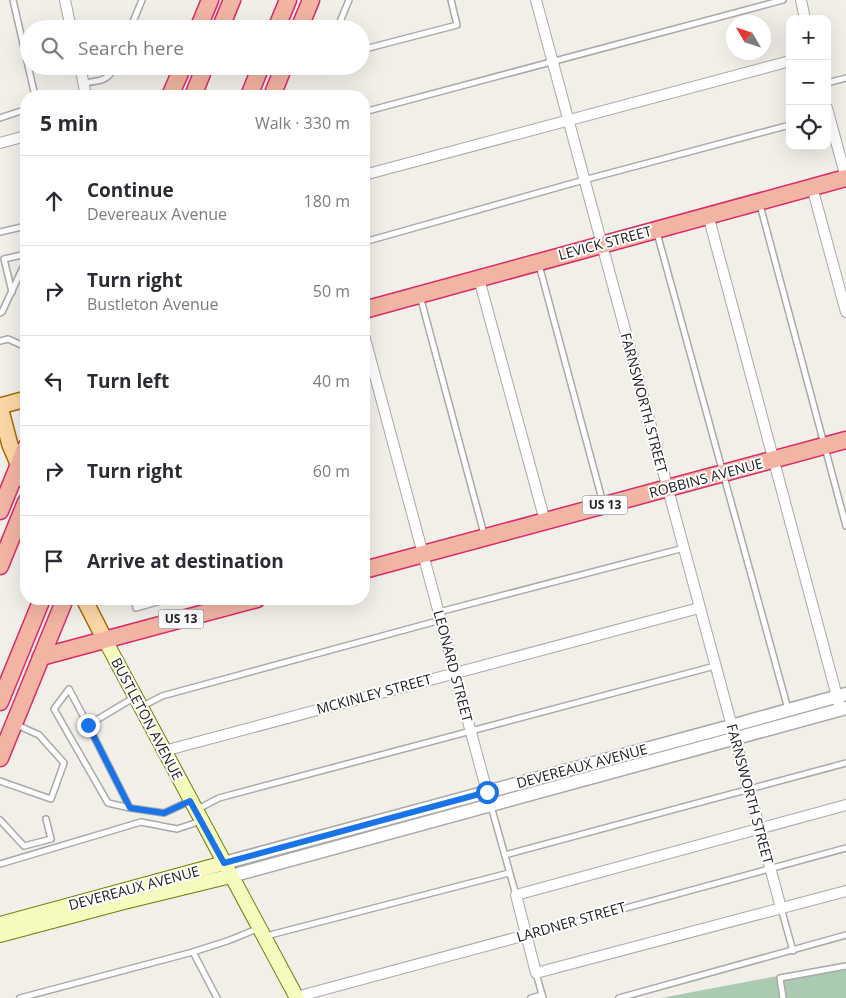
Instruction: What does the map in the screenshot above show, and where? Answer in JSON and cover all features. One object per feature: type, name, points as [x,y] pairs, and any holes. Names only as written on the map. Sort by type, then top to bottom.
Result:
[{"type":"highway","points":[[202,20],[210,0]]},
{"type":"highway","points":[[224,20],[232,0]]},
{"type":"highway","points":[[280,20],[288,0]]},
{"type":"highway","points":[[303,20],[311,0]]},
{"type":"highway","points":[[173,90],[179,75]]},
{"type":"highway","points":[[188,90],[190,75]]},
{"type":"highway","points":[[195,90],[201,75]]},
{"type":"highway","points":[[252,90],[258,75]]},
{"type":"highway","points":[[274,90],[280,75]]},
{"type":"highway","name":"LEVICK STREET","points":[[370,308],[846,178]]},
{"type":"highway","name":"ROBBINS AVENUE","points":[[370,567],[846,440]]},
{"type":"highway","points":[[0,510],[19,466]]},
{"type":"highway","points":[[0,566],[20,517]]},
{"type":"highway","points":[[0,702],[40,605]]},
{"type":"highway","points":[[0,758],[63,605]]},
{"type":"highway","name":"US 13","points":[[41,657],[235,605]]},
{"type":"main road","points":[[19,466],[3,434],[0,406],[20,401]]},
{"type":"main road","name":"BUSTLETON AVENUE","points":[[87,605],[296,998]]},
{"type":"main road","name":"DEVEREAUX AVENUE","points":[[0,936],[224,863]]},
{"type":"main road","name":"DEVEREAUX AVENUE","points":[[0,924],[122,897],[231,876]]},
{"type":"street","points":[[65,0],[69,20]]},
{"type":"street","name":"FARNSWORTH STREET","points":[[536,0],[780,908]]},
{"type":"street","points":[[802,0],[804,15]]},
{"type":"street","points":[[370,173],[786,62]]},
{"type":"street","points":[[82,75],[85,90]]},
{"type":"street","points":[[831,124],[846,178]]},
{"type":"street","points":[[0,144],[20,138]]},
{"type":"street","points":[[812,187],[846,312]]},
{"type":"street","points":[[708,215],[774,460],[842,695],[843,709]]},
{"type":"street","points":[[479,279],[545,521]]},
{"type":"street","name":"LEONARD STREET","points":[[370,357],[491,805]]},
{"type":"street","name":"MCKINLEY STREET","points":[[164,751],[700,608]]},
{"type":"street","name":"DEVEREAUX AVENUE","points":[[231,876],[491,805],[733,732],[788,710],[842,695]]},
{"type":"street","name":"DEVEREAUX AVENUE","points":[[224,863],[487,792],[733,732],[843,709]]},
{"type":"street","points":[[516,895],[846,805]]},
{"type":"street","points":[[536,973],[846,891]]},
{"type":"street","name":"LEONARD STREET","points":[[516,895],[536,973]]},
{"type":"street","name":"LARDNER STREET","points":[[296,998],[526,935]]},
{"type":"lane","points":[[13,0],[20,31]]},
{"type":"lane","points":[[134,20],[142,0]]},
{"type":"lane","points":[[340,20],[349,0]]},
{"type":"lane","points":[[370,48],[457,25],[451,0]]},
{"type":"lane","points":[[370,110],[552,60],[783,0]]},
{"type":"lane","points":[[30,75],[34,90]]},
{"type":"lane","points":[[83,83],[108,78],[112,75]]},
{"type":"lane","points":[[831,83],[846,78]]},
{"type":"lane","points":[[0,118],[20,111]]},
{"type":"lane","points":[[370,240],[786,126]]},
{"type":"lane","points":[[759,201],[846,526]]},
{"type":"lane","points":[[0,232],[20,227]]},
{"type":"lane","points":[[656,229],[788,710]]},
{"type":"lane","points":[[12,292],[4,259],[20,255]]},
{"type":"lane","points":[[538,261],[603,506]]},
{"type":"lane","points":[[0,313],[20,277]]},
{"type":"lane","points":[[420,295],[485,537]]},
{"type":"lane","points":[[0,341],[8,340],[20,345]]},
{"type":"lane","points":[[88,725],[138,702],[684,548]]},
{"type":"lane","points":[[135,605],[136,608],[147,605]]},
{"type":"lane","points":[[0,864],[141,822],[176,829],[196,811],[220,798],[715,666]]},
{"type":"lane","points":[[130,808],[69,689],[54,709],[108,803],[130,808],[164,813],[196,811]]},
{"type":"lane","points":[[0,780],[51,799],[64,764],[39,735],[14,724]]},
{"type":"lane","points":[[504,855],[846,764]]},
{"type":"lane","name":"LEONARD STREET","points":[[491,805],[516,895]]},
{"type":"lane","points":[[0,820],[24,846],[51,838],[46,819]]},
{"type":"lane","name":"LARDNER STREET","points":[[526,935],[846,848]]},
{"type":"lane","points":[[20,998],[261,932],[509,873]]},
{"type":"lane","name":"FARNSWORTH STREET","points":[[780,908],[793,951]]},
{"type":"lane","points":[[619,998],[846,935]]},
{"type":"lane","points":[[193,952],[217,998]]},
{"type":"lane","points":[[784,998],[780,978],[846,966]]},
{"type":"lane","name":"LEONARD STREET","points":[[536,973],[543,997]]},
{"type":"lane","points":[[531,998],[543,997]]},
{"type":"green space","points":[[846,963],[846,998],[661,998]]},
{"type":"route","points":[[88,725],[130,808],[164,813],[190,801],[224,863],[487,792]]}]
